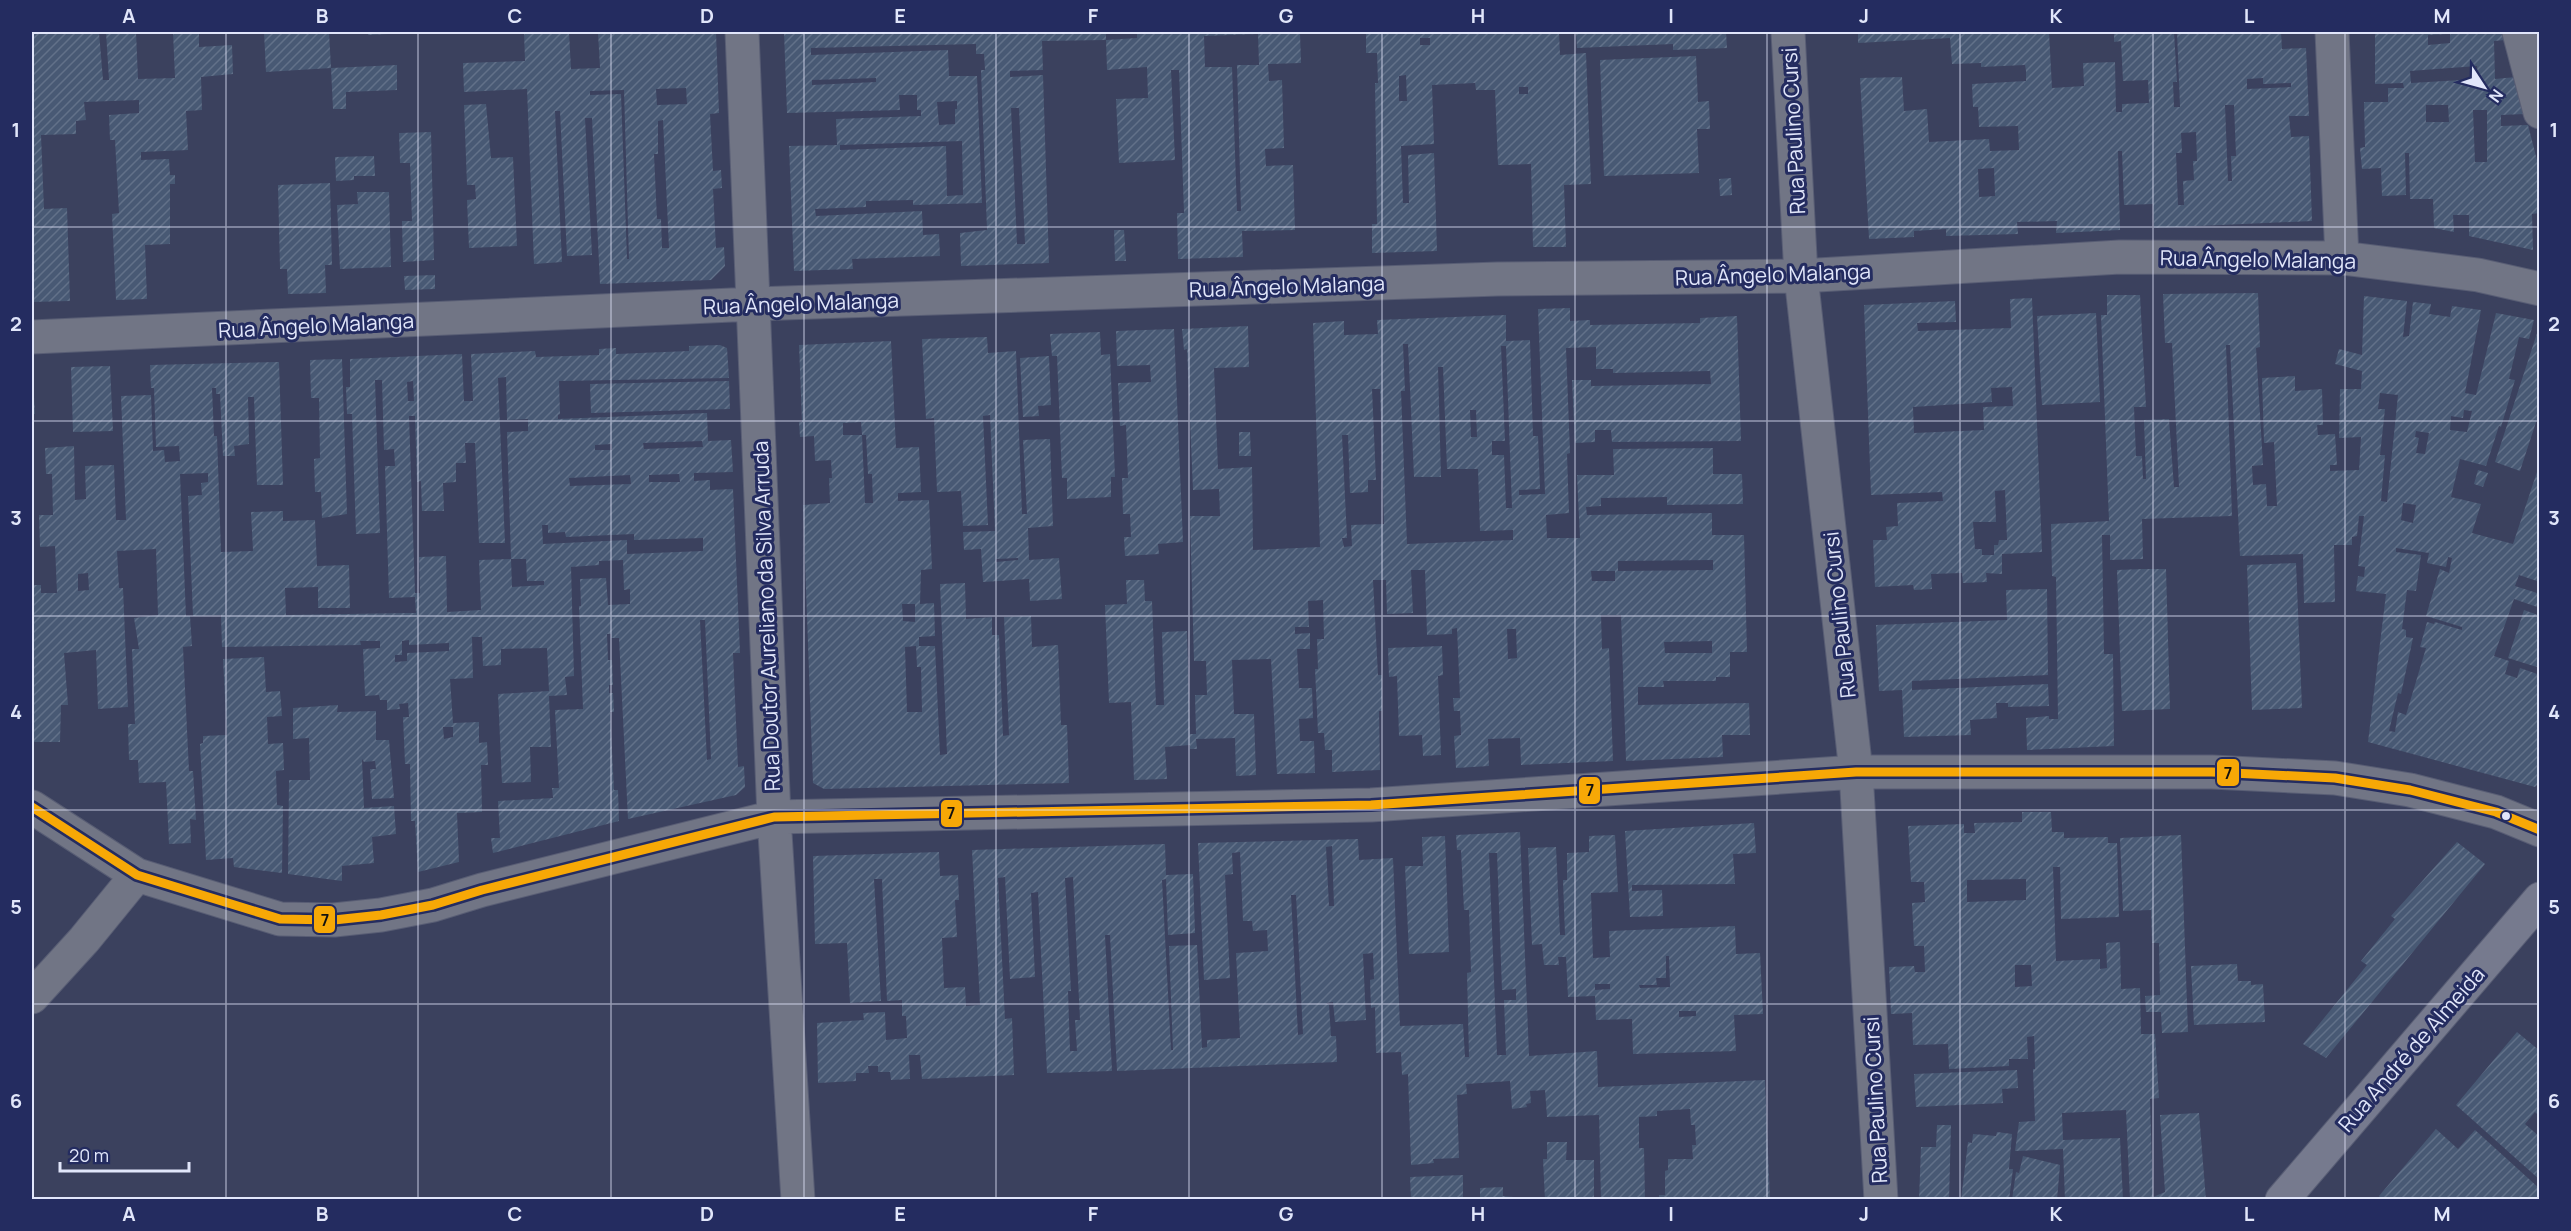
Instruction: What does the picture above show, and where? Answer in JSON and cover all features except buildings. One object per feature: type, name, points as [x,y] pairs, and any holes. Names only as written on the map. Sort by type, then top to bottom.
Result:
[{"type":"main road","name":"Rua André de Almeida","points":[[2282,1200],[2540,899]]},
{"type":"street","name":"Rua Doutor Aureliano da Silva Arruda","points":[[742,32],[774,817],[798,1200]]},
{"type":"street","name":"Rua Paulino Cursi","points":[[1788,32],[1802,276],[1856,772],[1881,1200]]},
{"type":"street","points":[[2332,32],[2342,258]]},
{"type":"street","points":[[2519,32],[2540,112]]},
{"type":"street","name":"Rua Ângelo Malanga","points":[[32,336],[754,304],[1486,279],[1802,276],[2120,257],[2342,258],[2478,275],[2540,290]]},
{"type":"street","points":[[32,807],[137,875],[280,919],[334,920],[381,915],[433,905],[482,890],[774,817],[1371,805],[1856,772],[2212,772],[2335,778],[2410,790],[2496,812],[2540,830]]},
{"type":"street","points":[[32,997],[84,940],[137,875]]},
{"type":"transit line","name":"7","points":[[32,807],[137,875],[280,919],[334,920],[381,915],[433,905],[482,890],[774,817],[1371,805],[1856,772],[2212,772],[2335,778],[2410,790],[2496,812],[2540,830]]}]
